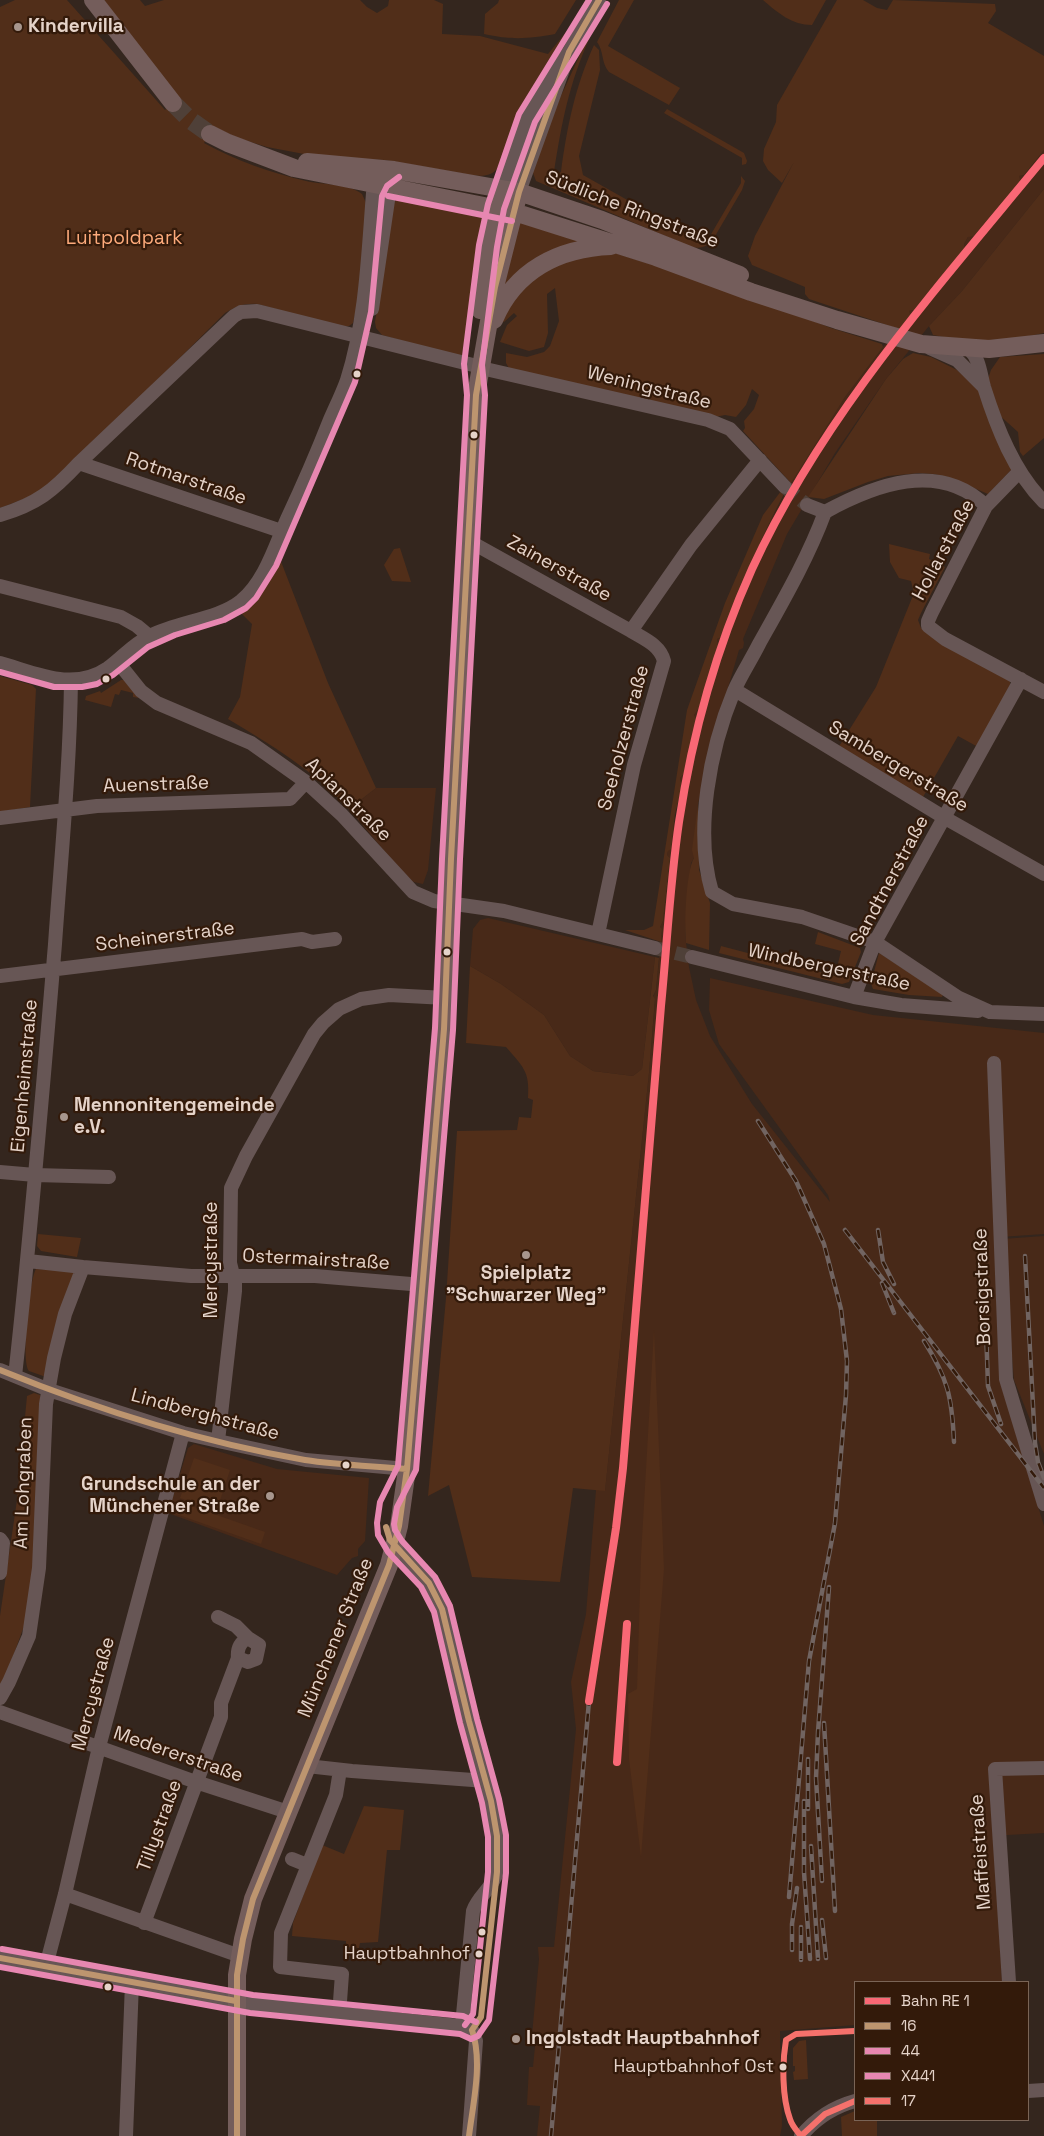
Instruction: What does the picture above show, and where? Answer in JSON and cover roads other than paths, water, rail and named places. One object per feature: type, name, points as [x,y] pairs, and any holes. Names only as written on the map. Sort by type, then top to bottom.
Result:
[{"type":"main road","points":[[93,0],[173,103]]},
{"type":"main road","name":"Südliche Ringstraße","points":[[210,134],[294,168],[363,174],[383,182],[496,207]]},
{"type":"main road","name":"Südliche Ringstraße","points":[[383,182],[513,198],[602,220],[640,237],[714,264],[768,288],[805,309]]},
{"type":"main road","points":[[496,207],[506,200],[513,198]]},
{"type":"main road","name":"Südliche Ringstraße","points":[[513,198],[621,245],[878,333],[921,344],[969,349],[1001,348],[1044,343]]},
{"type":"main road","name":"Münchener Straße","points":[[477,367],[485,343],[513,198]]},
{"type":"main road","name":"Münchener Straße","points":[[237,2136],[236,2001],[240,1956],[253,1899],[389,1566],[402,1511],[423,1285],[446,998],[451,859],[477,367],[488,246],[496,207]]},
{"type":"main road","points":[[485,343],[504,301],[528,274],[544,262],[564,254],[589,248],[621,245]]},
{"type":"street","points":[[513,198],[569,52],[599,0]]},
{"type":"street","points":[[0,663],[52,679],[81,680],[97,675],[117,661],[137,642],[149,636],[175,624],[221,612],[241,601],[267,565],[356,363],[361,338],[370,324],[383,182]]},
{"type":"street","name":"Weningstraße","points":[[0,514],[38,500],[60,484],[79,463],[228,321],[241,312],[257,311],[477,367],[708,420],[730,429],[785,487]]},
{"type":"street","points":[[921,344],[957,360],[983,381]]},
{"type":"street","points":[[983,381],[990,357],[1001,348]]},
{"type":"street","points":[[969,349],[975,356],[1019,472],[1044,502]]},
{"type":"street","points":[[631,631],[691,544],[760,460]]},
{"type":"street","name":"Rotmarstraße","points":[[79,463],[281,531]]},
{"type":"street","name":"Hollarstraße","points":[[1019,472],[986,506],[932,612],[928,626],[945,639],[1021,679]]},
{"type":"street","points":[[986,506],[963,490],[948,484],[934,480],[919,480],[906,481],[870,490],[825,512],[808,554],[735,690],[718,742],[707,800],[704,836],[706,864],[712,892],[733,904],[802,917],[875,942],[959,998],[990,1012]]},
{"type":"street","points":[[807,505],[825,512]]},
{"type":"street","name":"Zainerstraße","points":[[468,542],[631,631]]},
{"type":"street","points":[[0,586],[121,617],[137,626],[149,636]]},
{"type":"street","name":"Seeholzerstraße","points":[[598,934],[634,765],[664,661],[662,654],[656,647],[631,631]]},
{"type":"street","name":"Apianstraße","points":[[117,661],[141,691],[157,703],[251,743],[306,782],[342,815],[413,892],[424,898],[450,903]]},
{"type":"street","points":[[1021,679],[1044,692]]},
{"type":"street","name":"Sandtnerstraße","points":[[854,997],[875,942],[1021,679]]},
{"type":"street","name":"Eigenheimstraße","points":[[35,1175],[65,809],[71,680]]},
{"type":"street","name":"Sambergerstraße","points":[[735,690],[945,818],[1044,874]]},
{"type":"street","name":"Auenstraße","points":[[0,818],[97,806],[290,799],[306,782]]},
{"type":"street","points":[[450,903],[504,911],[655,948]]},
{"type":"street","name":"Scheinerstraße","points":[[0,976],[302,939],[312,942],[335,939]]},
{"type":"street","name":"Windbergerstraße","points":[[692,957],[854,997],[901,1005],[1044,1014]]},
{"type":"street","name":"Mercystraße","points":[[218,1442],[235,1291],[230,1263],[230,1200],[235,1177],[314,1034],[339,1009],[350,1003],[374,996],[446,998]]},
{"type":"street","name":"Borsigstraße","points":[[994,1063],[1006,1379],[1044,1504]]},
{"type":"street","points":[[0,1172],[109,1177]]},
{"type":"street","points":[[15,1376],[28,1261],[35,1175]]},
{"type":"street","name":"Ostermairstraße","points":[[28,1261],[197,1276],[315,1276],[423,1285]]},
{"type":"street","name":"Am Lohgraben","points":[[0,1698],[29,1636],[39,1568],[46,1404],[54,1358],[65,1314],[83,1267]]},
{"type":"street","name":"Lindberghstraße","points":[[0,1370],[49,1390],[218,1442],[306,1460],[407,1469]]},
{"type":"street","name":"Mercystraße","points":[[46,1966],[99,1748],[184,1432]]},
{"type":"street","name":"Am Lohgraben","points":[[0,1539],[3,1543],[0,1573]]},
{"type":"street","points":[[394,1545],[429,1583],[442,1609],[495,1819],[497,1872],[495,1879],[475,1905],[473,1911],[467,2028]]},
{"type":"street","name":"Tillystraße","points":[[144,1923],[221,1717],[221,1703],[238,1658],[248,1662],[256,1658],[259,1645],[248,1638],[236,1626],[218,1617]]},
{"type":"street","name":"Medererstraße","points":[[0,1712],[196,1782],[288,1812]]},
{"type":"street","points":[[307,1766],[486,1781]]},
{"type":"street","name":"Maffeistraße","points":[[1009,1981],[995,1769],[1044,1768]]},
{"type":"street","points":[[339,2015],[342,1974],[280,1967],[282,1933],[336,1795],[340,1770]]},
{"type":"street","points":[[292,1859],[308,1865]]},
{"type":"street","points":[[65,1894],[240,1956]]},
{"type":"street","points":[[0,1958],[236,2001],[339,2015],[467,2028],[475,2035],[476,2050],[469,2136]]},
{"type":"street","points":[[126,2136],[132,1983]]},
{"type":"street","points":[[1029,2091],[1044,2090]]},
{"type":"street","points":[[801,2136],[830,2110],[854,2101]]},
{"type":"tunnel","points":[[173,103],[190,120],[210,134]]},
{"type":"tunnel","points":[[785,487],[807,505]]},
{"type":"tunnel","points":[[655,948],[692,957]]},
{"type":"railway","points":[[758,1121],[796,1181],[824,1244],[841,1309],[847,1361],[846,1395],[835,1523],[809,1661],[789,1897]]},
{"type":"railway","points":[[845,1230],[1044,1488]]},
{"type":"railway","points":[[878,1230],[883,1262],[894,1284]]},
{"type":"railway","points":[[1025,1256],[1035,1443],[1038,1462],[1044,1478]]},
{"type":"railway","points":[[882,1283],[894,1313]]},
{"type":"railway","points":[[986,1328],[988,1386],[1001,1424]]},
{"type":"railway","points":[[924,1341],[944,1378],[950,1400],[954,1442]]},
{"type":"railway","points":[[822,1881],[816,1778],[829,1587]]},
{"type":"railway","points":[[551,2136],[589,1701]]},
{"type":"railway","points":[[824,1723],[835,1911]]},
{"type":"railway","points":[[808,1759],[808,1809]]},
{"type":"railway","points":[[804,1801],[804,1872],[810,1959]]},
{"type":"railway","points":[[811,1846],[818,1959]]},
{"type":"railway","points":[[792,1950],[792,1924],[797,1888]]},
{"type":"railway","points":[[822,1920],[826,1958]]},
{"type":"railway","points":[[801,1927],[801,1960]]},
{"type":"place","name":"Kindervilla","points":[[18,27]]},
{"type":"place","name":"Mennonitengemeinde e.V.","points":[[64,1117]]},
{"type":"place","name":"Spielplatz \"Schwarzer Weg\"","points":[[526,1255]]},
{"type":"place","name":"Grundschule an der Münchener Straße","points":[[270,1496]]},
{"type":"place","name":"Hauptbahnhof","points":[[479,1954]]},
{"type":"place","name":"Ingolstadt Hauptbahnhof","points":[[516,2039]]},
{"type":"place","name":"Hauptbahnhof Ost","points":[[783,2067]]},
{"type":"park label","name":"Luitpoldpark","points":[[124,239]]}]
